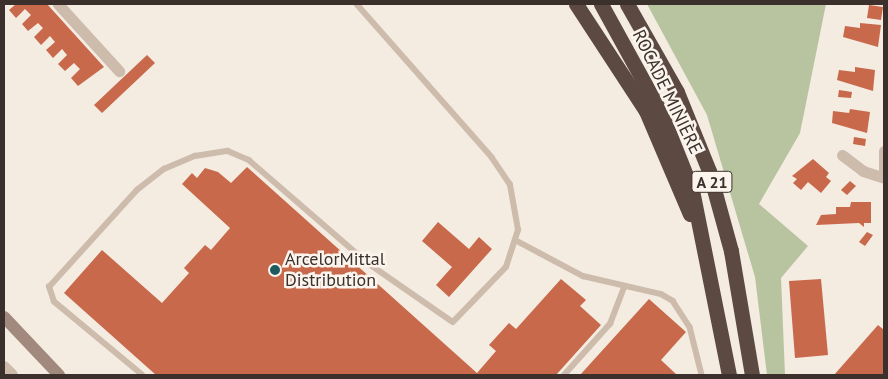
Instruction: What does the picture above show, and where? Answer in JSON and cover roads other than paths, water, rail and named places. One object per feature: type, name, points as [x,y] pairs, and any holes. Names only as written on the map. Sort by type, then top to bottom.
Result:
[{"type":"highway","points":[[576,4],[650,118],[711,269]]},
{"type":"highway","name":"ROCADE MINIÈRE","points":[[601,4],[673,138],[692,190],[711,269],[728,375]]},
{"type":"highway","name":"ROCADE MINIÈRE","points":[[627,4],[677,92],[709,171],[732,260],[752,375]]},
{"type":"main road","points":[[4,317],[59,375]]},
{"type":"street","points":[[58,4],[119,70]]},
{"type":"street","points":[[842,155],[864,171],[884,177],[884,151]]},
{"type":"street","points":[[4,367],[12,375]]},
{"type":"lane","points":[[142,375],[54,302],[49,288],[137,190],[164,170],[194,156],[228,152],[249,160],[368,263],[453,322],[506,267],[517,241],[517,205],[505,175],[356,4]]},
{"type":"lane","points":[[517,241],[583,276],[661,294],[674,301],[690,327],[702,375]]},
{"type":"lane","points":[[564,375],[610,324],[624,287]]},
{"type":"place","name":"ArcelorMittal Distribution","points":[[275,270]]}]
